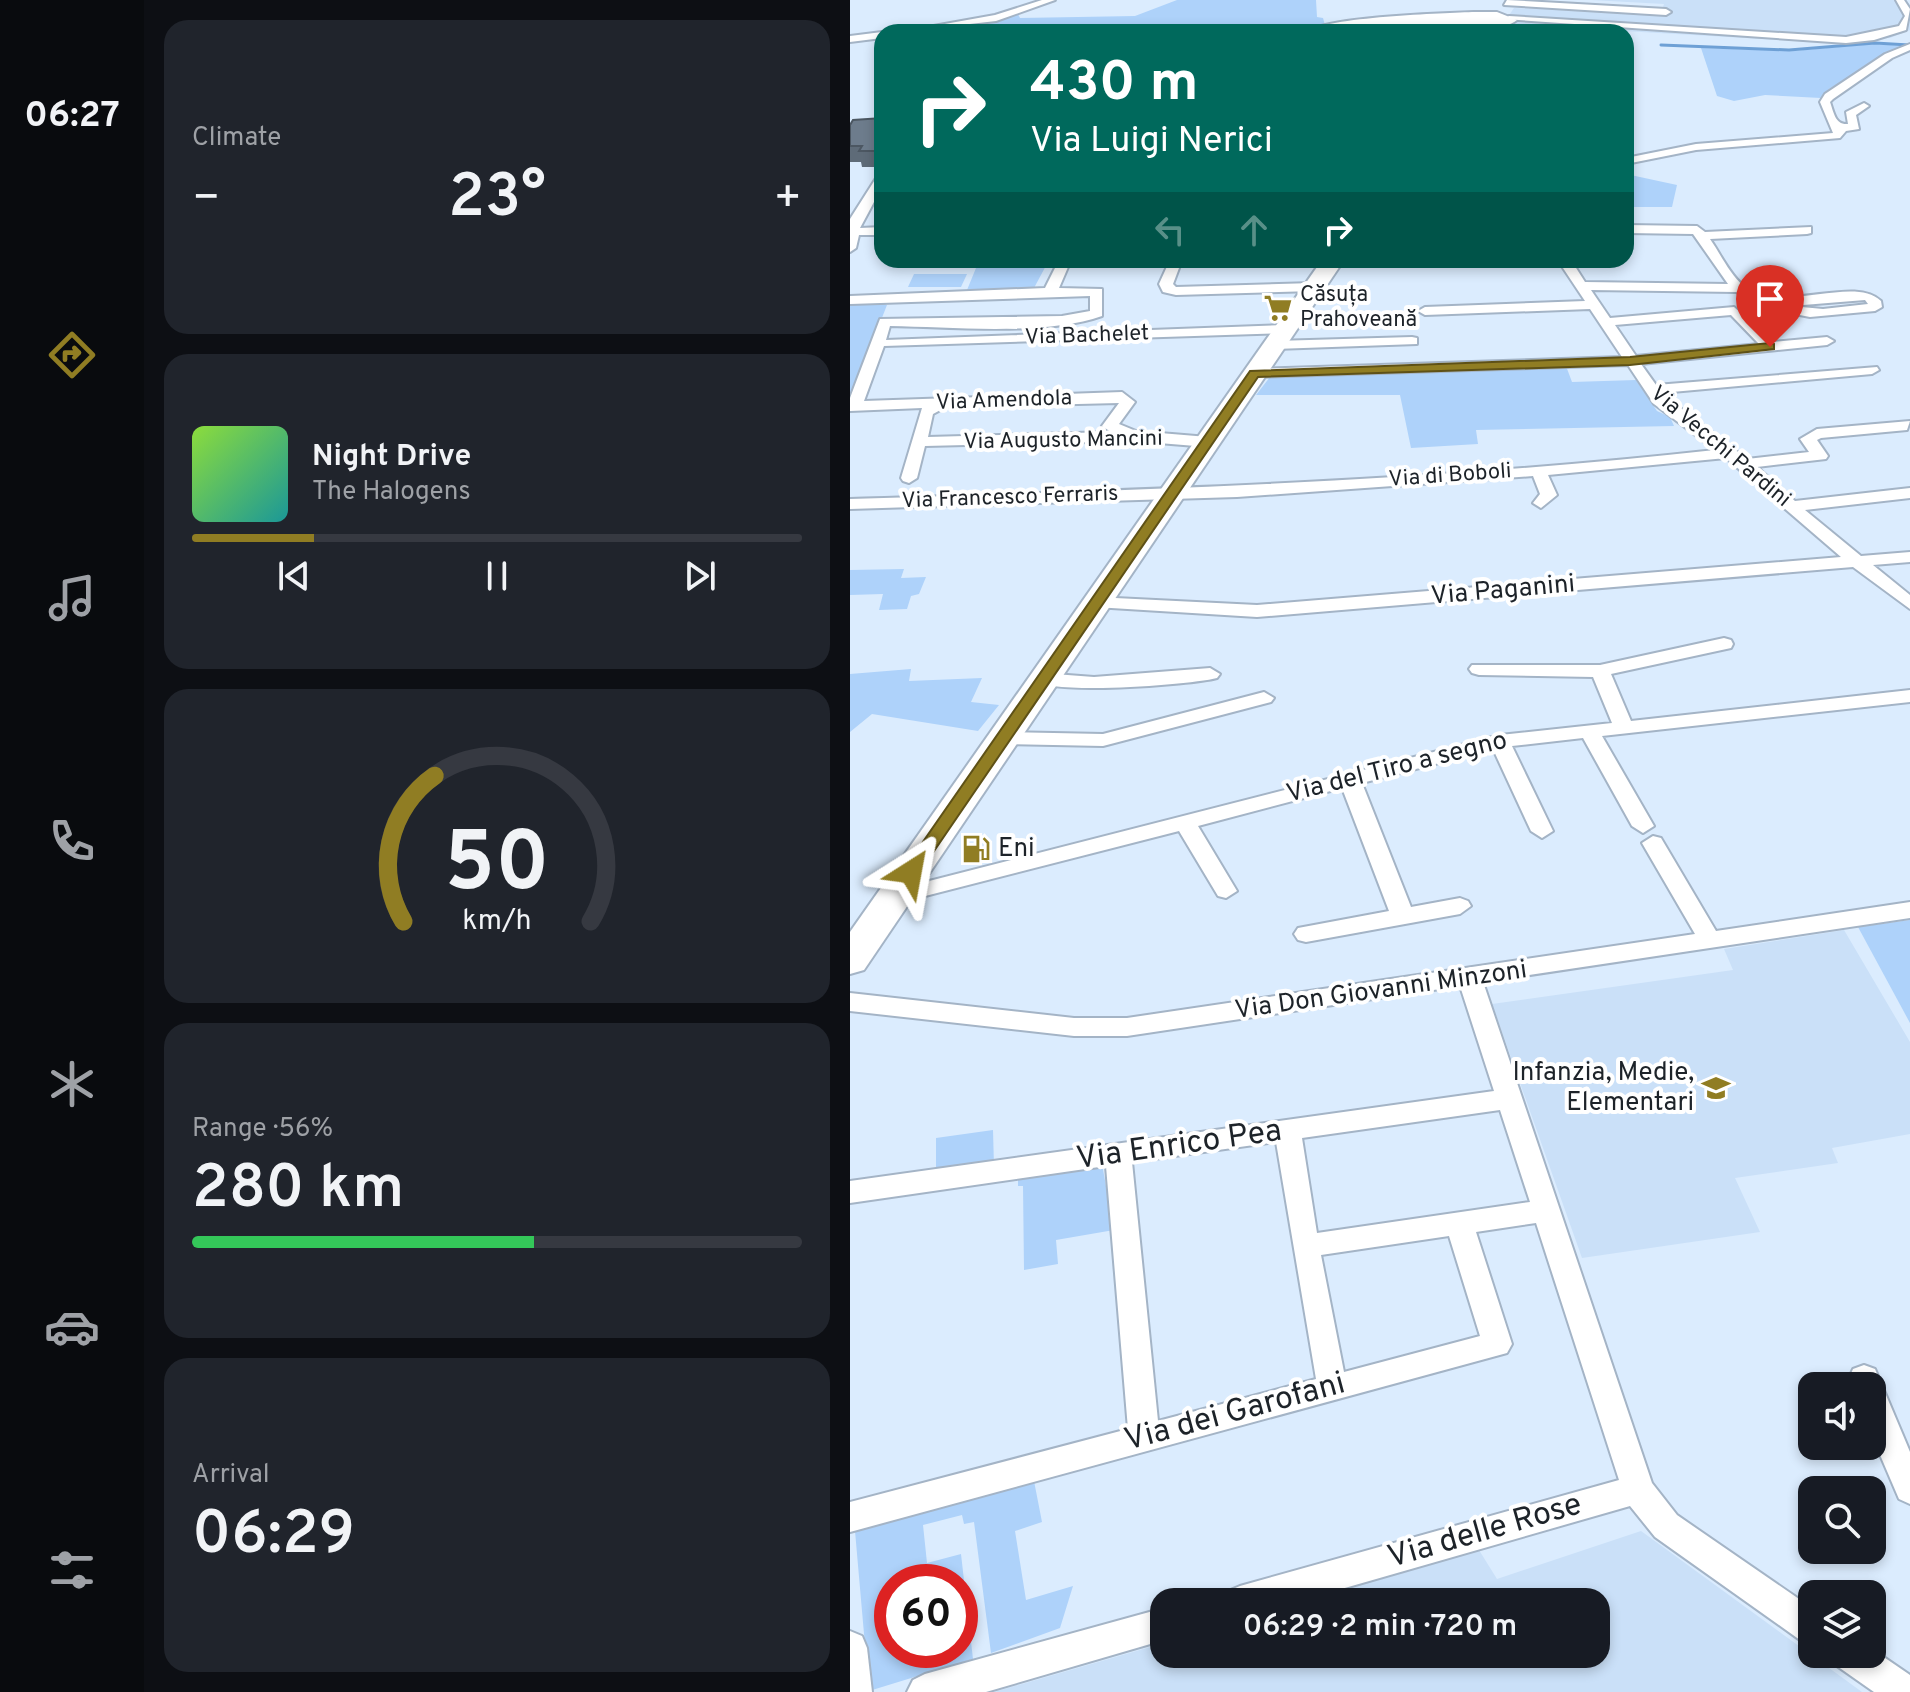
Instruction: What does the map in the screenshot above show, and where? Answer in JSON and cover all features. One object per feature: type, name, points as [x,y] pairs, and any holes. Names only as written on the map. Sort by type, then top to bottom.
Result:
[{"type":"main road","points":[[1452,24],[1499,18]]},
{"type":"main road","points":[[1377,24],[1408,20],[1437,24]]},
{"type":"main road","points":[[850,961],[1041,679],[1327,268]]},
{"type":"street","points":[[960,24],[1051,0]]},
{"type":"street","points":[[1634,28],[1818,41],[1860,39],[1903,28],[1910,20],[1903,2]]},
{"type":"street","points":[[1499,18],[1667,7],[1655,30]]},
{"type":"street","points":[[1499,18],[1552,24]]},
{"type":"street","points":[[850,39],[874,36]]},
{"type":"street","points":[[1864,106],[1850,114],[1855,127],[1840,128],[1832,123],[1825,102],[1836,88],[1860,77],[1887,54],[1910,47]]},
{"type":"street","points":[[1634,158],[1696,147],[1836,136],[1840,128]]},
{"type":"street","points":[[850,248],[855,221],[874,189]]},
{"type":"street","points":[[867,199],[874,199]]},
{"type":"street","points":[[1634,229],[1697,230],[1738,288]]},
{"type":"street","points":[[1701,236],[1807,230]]},
{"type":"street","points":[[852,232],[874,231]]},
{"type":"street","points":[[1634,237],[1679,238]]},
{"type":"street","points":[[1050,292],[1061,268]]},
{"type":"street","points":[[1173,268],[1166,284],[1168,289],[1176,291],[1314,287]]},
{"type":"street","name":"Via Vecchi Pardini","points":[[1569,268],[1649,390],[1667,408],[1744,464],[1855,561],[1910,604]]},
{"type":"street","points":[[1583,286],[1738,288],[1783,310],[1819,313],[1875,307],[1876,304],[1868,296],[1772,303]]},
{"type":"street","points":[[850,300],[1097,292],[1097,313],[1092,317],[885,322]]},
{"type":"street","points":[[853,406],[895,298]]},
{"type":"street","points":[[1425,311],[1595,305]]},
{"type":"street","points":[[1606,322],[1734,311],[1770,347]]},
{"type":"street","name":"Via Bachelet","points":[[889,343],[1280,337],[1412,341]]},
{"type":"street","points":[[1255,373],[1630,361],[1827,341]]},
{"type":"street","points":[[1649,390],[1872,370]]},
{"type":"street","name":"Via Amendola","points":[[853,406],[1125,398],[1127,402],[1110,424],[1095,434],[1073,439]]},
{"type":"street","name":"Via Augusto Mancini","points":[[926,412],[943,403]]},
{"type":"street","points":[[906,404],[926,412],[909,478]]},
{"type":"street","points":[[1110,424],[1114,430],[1134,436]]},
{"type":"street","points":[[1744,464],[1820,456],[1808,439],[1817,434],[1907,425]]},
{"type":"street","name":"Via Augusto Mancini","points":[[919,440],[932,443],[1134,436],[1208,442]]},
{"type":"street","name":"Via di Boboli","points":[[1170,494],[1538,470],[1730,453]]},
{"type":"street","points":[[1538,470],[1549,495],[1541,503]]},
{"type":"street","points":[[1791,507],[1910,493]]},
{"type":"street","name":"Via Francesco Ferraris","points":[[850,504],[1170,494]]},
{"type":"street","name":"Via Paganini","points":[[1095,602],[1257,611],[1910,557]]},
{"type":"street","points":[[1479,669],[1600,671],[1724,644]]},
{"type":"street","points":[[1600,671],[1623,726]]},
{"type":"street","points":[[1041,679],[1094,683],[1210,674]]},
{"type":"street","name":"Via del Tiro a segno","points":[[894,897],[1500,741],[1910,696]]},
{"type":"street","points":[[1001,738],[1103,740],[1264,698]]},
{"type":"street","points":[[1589,730],[1711,942]]},
{"type":"street","points":[[1500,741],[1542,831]]},
{"type":"street","points":[[1349,778],[1403,916]]},
{"type":"street","points":[[1184,821],[1226,891]]},
{"type":"street","points":[[1306,934],[1460,906]]},
{"type":"street","name":"Via Don Giovanni Minzoni","points":[[850,1002],[1074,1027],[1127,1027],[1910,910]]},
{"type":"street","points":[[1469,977],[1638,1489],[1651,1511],[1666,1526],[1798,1618]]},
{"type":"street","name":"Via Enrico Pea","points":[[850,1192],[1508,1099]]},
{"type":"street","points":[[1288,1132],[1305,1246],[1332,1386]]},
{"type":"street","points":[[1118,1154],[1144,1438]]},
{"type":"street","points":[[1305,1246],[1545,1211]]},
{"type":"street","name":"Via dei Garofani","points":[[850,1517],[1497,1344],[1459,1223]]},
{"type":"street","points":[[1886,1433],[1910,1489]]},
{"type":"street","name":"Via delle Rose","points":[[1289,1588],[1638,1489]]},
{"type":"street","points":[[925,1692],[1150,1628]]},
{"type":"street","points":[[850,1648],[854,1692]]},
{"type":"street","points":[[1869,1668],[1904,1692]]},
{"type":"shaded area","points":[[1177,0],[1316,0],[1317,17],[1323,18],[1325,24],[959,24],[1018,14],[1020,18],[1135,16]]},
{"type":"shaded area","points":[[1591,0],[1906,0],[1910,5],[1910,30],[1890,38],[1816,42],[1634,32],[1634,24],[1503,24],[1514,8],[1661,13],[1664,4]]},
{"type":"shaded area","points":[[1874,44],[1906,46],[1829,89],[1821,98],[1765,95],[1734,101],[1717,96],[1701,48],[1792,51]]},
{"type":"shaded area","points":[[1634,176],[1677,185],[1672,207],[1634,207]]},
{"type":"shaded area","points":[[976,268],[1045,268],[1034,288],[967,290]]},
{"type":"shaded area","points":[[914,274],[967,274],[961,287],[908,287]]},
{"type":"shaded area","points":[[880,302],[887,305],[850,399],[850,303]]},
{"type":"shaded area","points":[[1566,366],[1572,382],[1636,380],[1657,411],[1670,417],[1674,426],[1476,430],[1478,444],[1411,448],[1400,395],[1256,395],[1270,377]]},
{"type":"shaded area","points":[[904,569],[901,578],[926,577],[919,594],[911,596],[907,609],[879,610],[883,594],[850,595],[850,570]]},
{"type":"shaded area","points":[[911,669],[909,681],[982,678],[971,702],[999,705],[978,731],[872,714],[850,732],[850,674]]},
{"type":"shaded area","points":[[1910,920],[1910,1023],[1858,927]]},
{"type":"shaded area","name":"Infanzia, Medie, Elementari","points":[[1844,930],[1910,1042],[1910,1134],[1832,1148],[1838,1163],[1735,1178],[1760,1232],[1582,1258],[1492,1004],[1733,970],[1724,949]]},
{"type":"shaded area","points":[[993,1130],[994,1167],[936,1175],[936,1138]]},
{"type":"shaded area","points":[[1102,1164],[1114,1230],[1056,1240],[1058,1264],[1024,1270],[1023,1186],[1018,1186],[1018,1177]]},
{"type":"shaded area","points":[[1034,1481],[1042,1522],[1015,1531],[1026,1600],[1073,1586],[1060,1628],[991,1653],[974,1522],[964,1524],[962,1515],[923,1525],[927,1563],[961,1554],[962,1564],[874,1564],[874,1668],[944,1668],[869,1691],[855,1531]]},
{"type":"shaded area","points":[[1641,1531],[1798,1645],[1798,1668],[1829,1668],[1862,1692],[994,1692],[1150,1647],[1150,1668],[1610,1668],[1610,1588],[1335,1588],[1474,1542],[1497,1579]]},
{"type":"building","points":[[874,119],[874,151],[859,151],[862,146],[850,146],[850,125],[853,120]]},
{"type":"waterway","points":[[1661,45],[1789,50],[1875,43],[1909,45]]},
{"type":"place","name":"Căsuța Prahoveană","points":[[1278,308]]},
{"type":"place","name":"Eni","points":[[976,849]]},
{"type":"place","name":"Infanzia, Medie, Elementari","points":[[1716,1088]]},
{"type":"route","points":[[911,872],[1041,679],[1255,373],[1630,361],[1770,347]]}]
